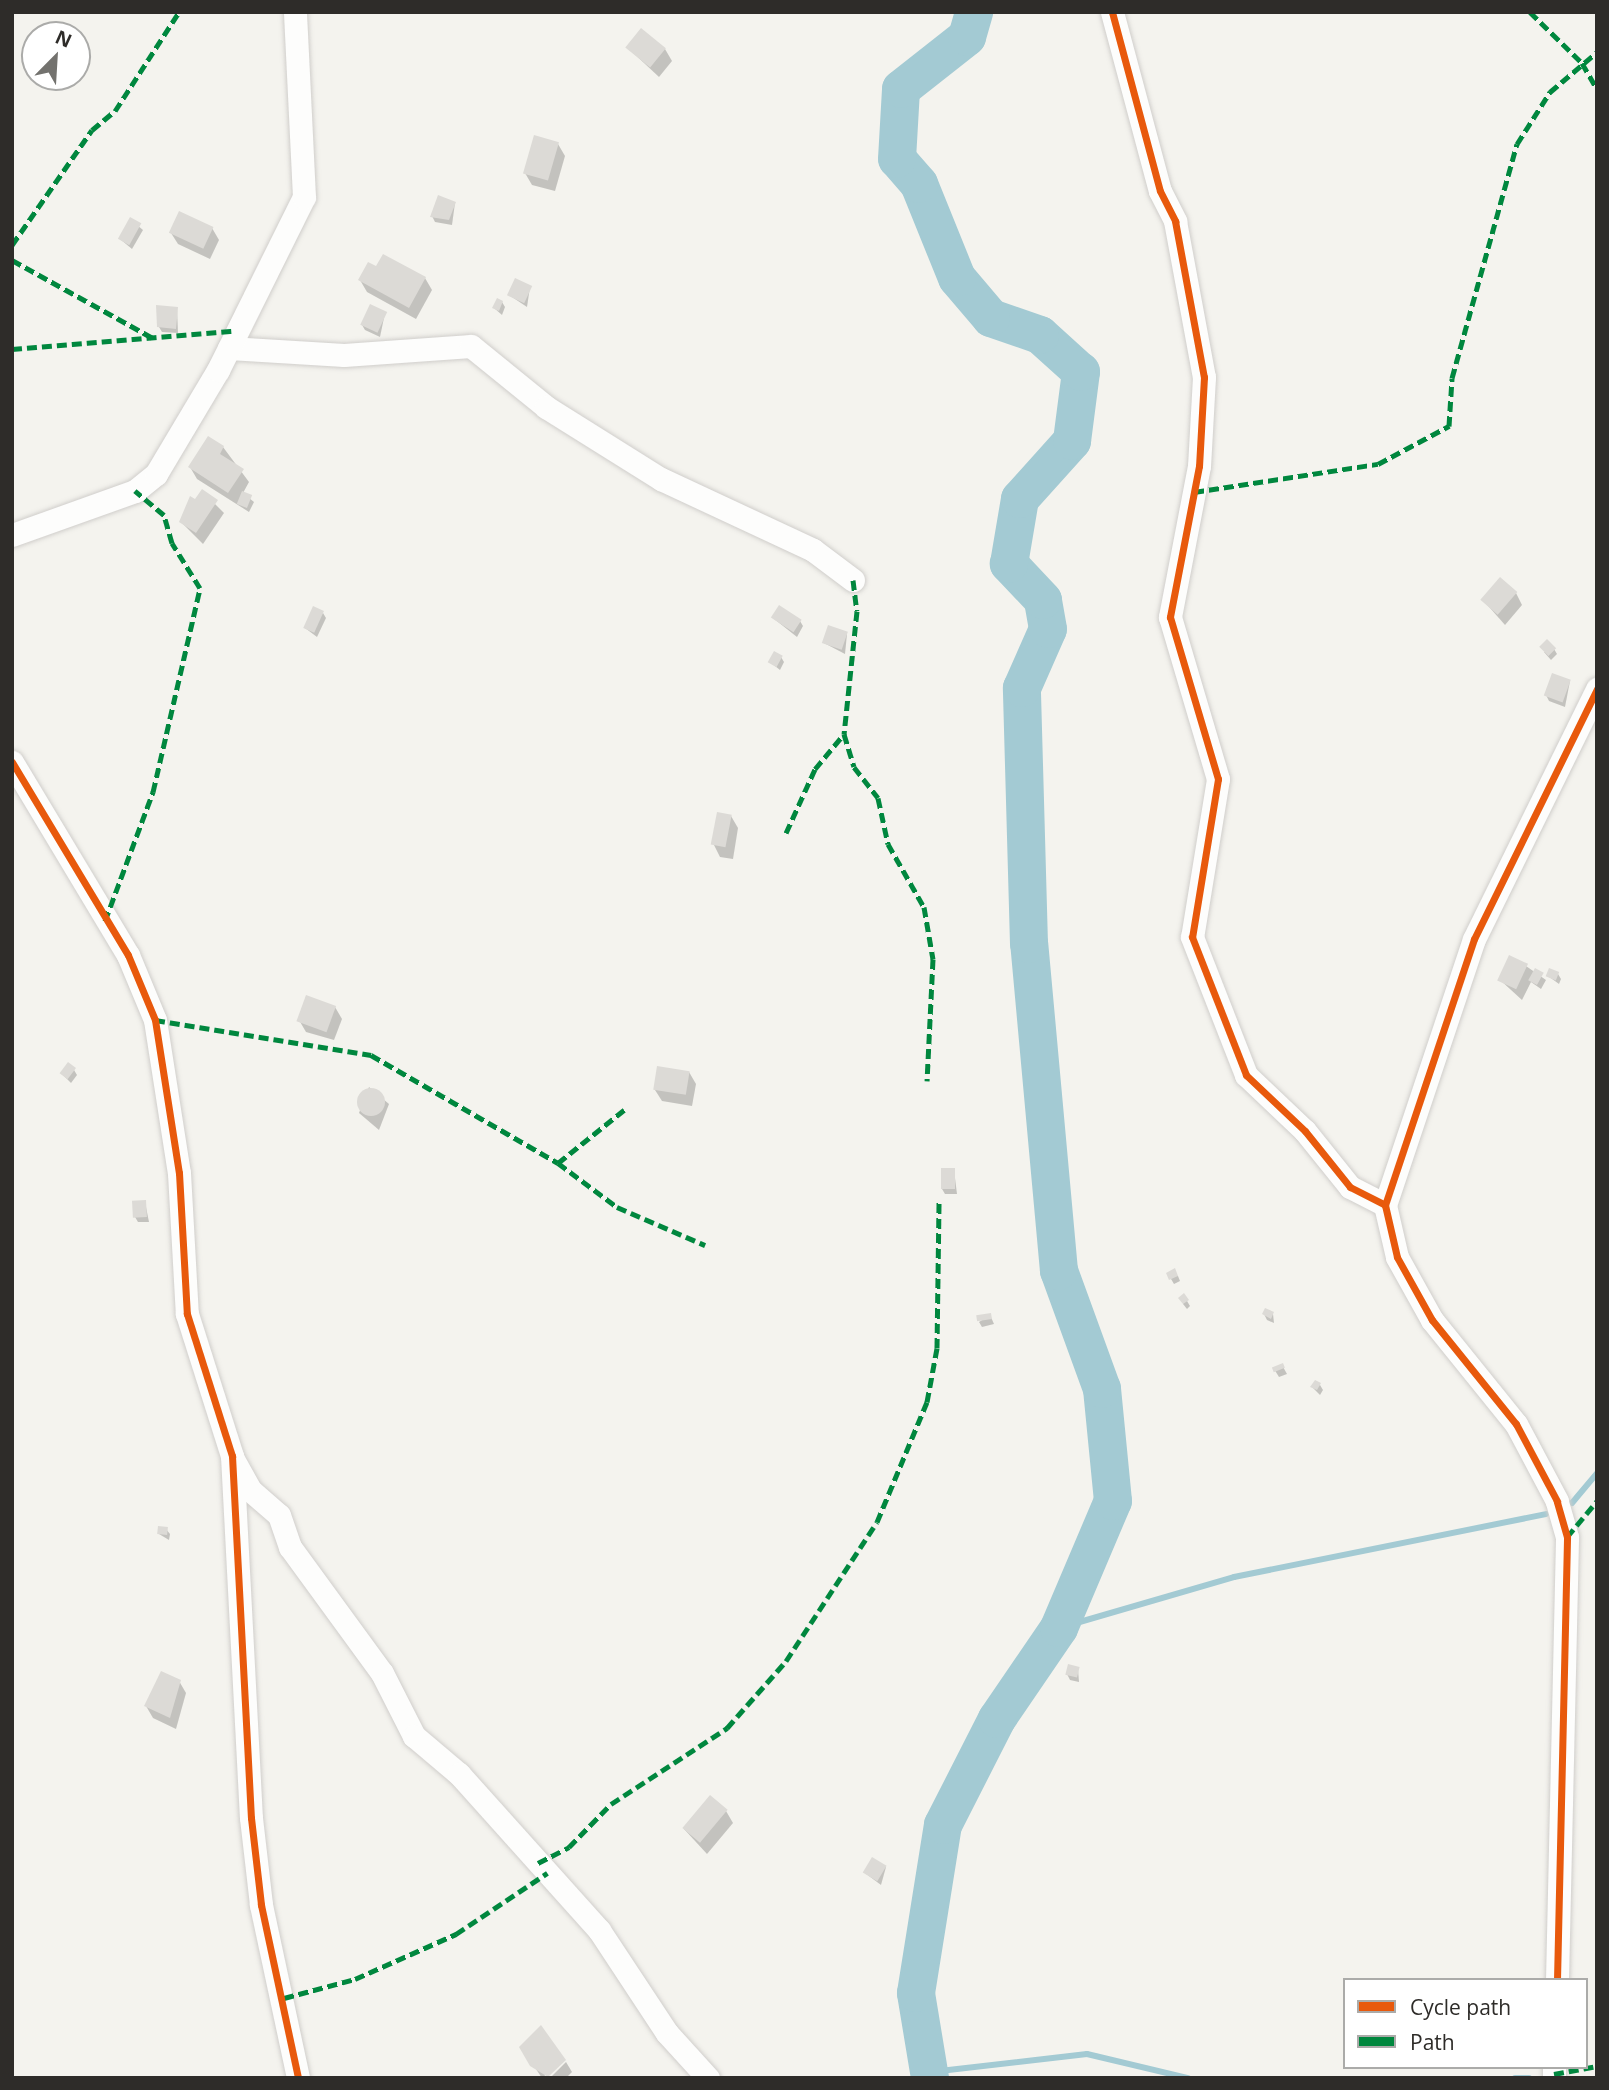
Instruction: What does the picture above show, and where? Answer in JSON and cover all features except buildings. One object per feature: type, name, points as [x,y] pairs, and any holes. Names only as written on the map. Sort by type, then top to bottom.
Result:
[{"type":"street","points":[[12,535],[124,496],[156,474],[229,348],[242,312],[280,253],[306,188],[295,12]]},
{"type":"street","points":[[1112,12],[1160,191],[1175,221],[1204,377],[1199,466],[1170,617],[1219,779],[1195,894],[1192,937],[1245,1075],[1305,1131],[1350,1187],[1385,1205]]},
{"type":"street","points":[[229,348],[344,355],[471,346],[545,407],[661,479],[813,550],[853,580]]},
{"type":"street","points":[[1557,1978],[1567,1537],[1557,1501],[1516,1424],[1432,1320],[1397,1257],[1385,1205],[1474,939],[1597,689]]},
{"type":"street","points":[[12,762],[128,955],[155,1020],[179,1172],[187,1314],[232,1456],[250,1490],[279,1515],[290,1547],[382,1673],[414,1735],[459,1774],[599,1930],[667,2033],[708,2078]]},
{"type":"street","points":[[232,1456],[251,1818],[261,1905],[298,2078]]},
{"type":"waterway","points":[[930,2078],[916,1993],[943,1825],[997,1719],[1059,1628],[1113,1501],[1102,1389],[1059,1271],[1029,944],[1022,688],[1048,629],[1043,600],[1009,564],[1020,499],[1072,441],[1081,372],[1040,335],[991,318],[957,278],[919,184],[897,159],[901,89],[967,37],[974,12]]},
{"type":"waterway","points":[[1572,1503],[1597,1473]]},
{"type":"waterway","points":[[1059,1628],[1234,1577],[1546,1514]]},
{"type":"waterway","points":[[931,2072],[1087,2054],[1188,2078]]},
{"type":"waterway","points":[[1515,2078],[1529,2078]]},
{"type":"marked path","points":[[12,245],[92,130],[115,111],[179,12]]},
{"type":"marked path","points":[[1530,12],[1582,63],[1597,89]]},
{"type":"marked path","points":[[1194,492],[1378,464],[1449,426],[1452,378],[1517,144],[1550,92],[1597,52]]},
{"type":"marked path","points":[[12,260],[153,338]]},
{"type":"marked path","points":[[12,349],[233,331]]},
{"type":"marked path","points":[[105,921],[153,792],[200,588],[172,543],[164,515],[135,491]]},
{"type":"marked path","points":[[853,580],[857,611],[844,734],[854,767],[878,798],[888,844],[924,907],[933,959],[927,1081]]},
{"type":"marked path","points":[[786,833],[815,769],[844,734]]},
{"type":"marked path","points":[[155,1020],[371,1055],[558,1163],[624,1110]]},
{"type":"marked path","points":[[558,1163],[617,1207],[705,1245]]},
{"type":"marked path","points":[[538,1863],[569,1847],[611,1804],[727,1728],[786,1661],[877,1522],[927,1402],[937,1348],[939,1201]]},
{"type":"marked path","points":[[1567,1537],[1597,1501]]},
{"type":"marked path","points":[[284,1998],[355,1979],[456,1934],[547,1873]]},
{"type":"marked path","points":[[1588,2068],[1597,2066]]},
{"type":"marked path","points":[[1554,2074],[1581,2069]]},
{"type":"cycle path","points":[[1112,12],[1160,191],[1175,221],[1204,377],[1199,466],[1170,617],[1218,779],[1192,937],[1246,1075],[1305,1131],[1350,1187],[1385,1205]]},
{"type":"cycle path","points":[[1557,1978],[1567,1537],[1557,1501],[1516,1424],[1432,1320],[1397,1257],[1385,1205],[1474,939],[1597,689]]},
{"type":"cycle path","points":[[12,762],[128,955],[155,1020],[179,1173],[187,1314],[232,1456],[251,1818],[261,1905],[298,2078]]}]
